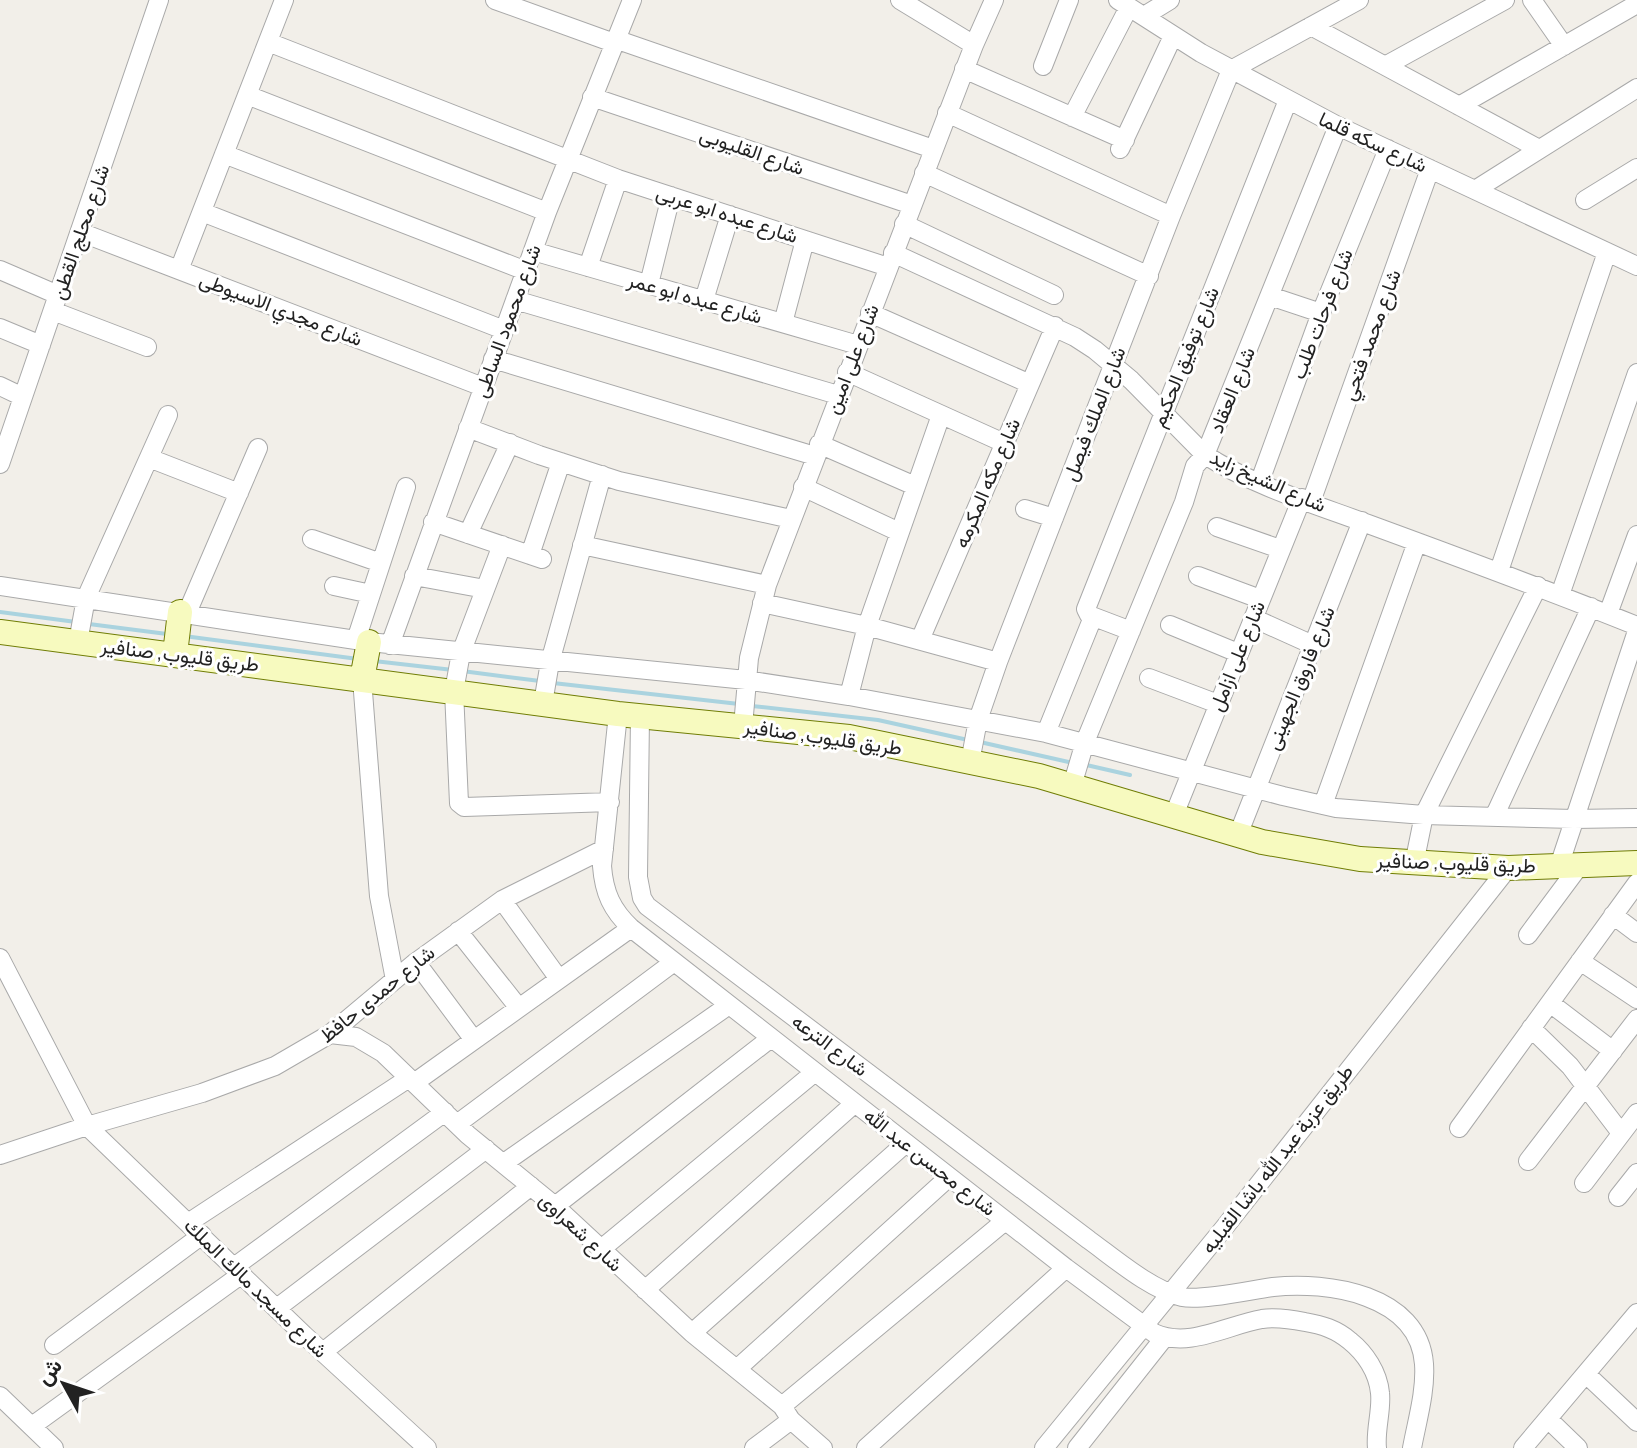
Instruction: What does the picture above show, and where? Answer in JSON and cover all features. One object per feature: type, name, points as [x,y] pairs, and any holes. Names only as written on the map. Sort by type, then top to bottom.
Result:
[{"type":"street","name":"شارع محلج القطن","points":[[0,464],[159,0]]},
{"type":"street","points":[[179,270],[284,0]]},
{"type":"street","points":[[495,0],[933,149]]},
{"type":"street","name":"شارع محمود الساطى","points":[[372,642],[414,576],[547,212],[632,0]]},
{"type":"street","points":[[900,0],[974,45]]},
{"type":"street","name":"شارع على امين","points":[[743,726],[746,680],[767,585],[964,69],[994,0]]},
{"type":"street","points":[[1043,66],[1069,0]]},
{"type":"street","points":[[1072,117],[1130,8],[1170,0]]},
{"type":"street","points":[[1231,70],[1359,0]]},
{"type":"street","points":[[1385,66],[1505,0]]},
{"type":"street","points":[[1532,0],[1564,46]]},
{"type":"street","points":[[1459,106],[1637,4]]},
{"type":"street","name":"شارع سكه قلما","points":[[1130,8],[1231,70],[1338,126],[1607,252],[1634,261]]},
{"type":"street","points":[[1311,26],[1539,149]]},
{"type":"street","points":[[964,69],[1072,117],[1122,145],[1173,36]]},
{"type":"street","name":"شارع عبده ابو عربى","points":[[268,42],[618,179],[805,240],[890,260]]},
{"type":"street","name":"شارع الملك فيصل","points":[[970,762],[978,720],[998,662],[1231,70]]},
{"type":"street","points":[[1475,190],[1637,88]]},
{"type":"street","points":[[247,95],[547,212]]},
{"type":"street","name":"شارع القليوبى","points":[[592,97],[912,205]]},
{"type":"street","name":"شارع توفيق الحكيم","points":[[1046,733],[1091,616],[1086,609],[1288,100]]},
{"type":"street","points":[[947,113],[1171,216]]},
{"type":"street","name":"شارع العقاد","points":[[1072,786],[1085,742],[1184,502],[1192,473],[1205,455],[1338,126]]},
{"type":"street","name":"شارع فرحات طلب","points":[[1260,481],[1321,313],[1388,149]]},
{"type":"street","points":[[224,154],[526,271]]},
{"type":"street","points":[[1585,200],[1637,168]]},
{"type":"street","name":"شارع محمد فتحي","points":[[1306,500],[1430,169]]},
{"type":"street","points":[[924,173],[1149,276]]},
{"type":"street","points":[[588,267],[618,179]]},
{"type":"street","points":[[649,284],[671,196]]},
{"type":"street","points":[[202,212],[504,330]]},
{"type":"street","points":[[704,300],[730,215]]},
{"type":"street","points":[[904,224],[1054,295]]},
{"type":"street","name":"شارع مجدي الاسيوطى","points":[[80,232],[483,387]]},
{"type":"street","points":[[783,323],[805,240]]},
{"type":"street","name":"شارع عبده ابو عمر","points":[[533,251],[858,345]]},
{"type":"street","points":[[1499,571],[1607,252]]},
{"type":"street","name":"شارع الشيخ زايد","points":[[890,260],[1055,326],[1095,350],[1205,455],[1306,500],[1538,586],[1637,628]]},
{"type":"street","points":[[0,270],[55,303],[147,347]]},
{"type":"street","points":[[1270,296],[1321,313]]},
{"type":"street","points":[[515,300],[838,395]]},
{"type":"street","points":[[870,313],[1030,384]]},
{"type":"street","name":"شارع مكه المكرمه","points":[[920,640],[1055,326]]},
{"type":"street","points":[[0,328],[41,345]]},
{"type":"street","points":[[493,359],[817,450],[915,486]]},
{"type":"street","points":[[847,372],[1004,443]]},
{"type":"street","points":[[1560,595],[1637,373]]},
{"type":"street","points":[[0,386],[23,397]]},
{"type":"street","points":[[78,642],[86,598],[168,415]]},
{"type":"street","points":[[849,696],[867,626],[941,415]]},
{"type":"street","points":[[468,428],[602,475],[791,519]]},
{"type":"street","points":[[468,534],[510,443]]},
{"type":"street","points":[[175,654],[183,613],[258,448]]},
{"type":"street","points":[[149,458],[239,493]]},
{"type":"street","points":[[433,522],[536,557],[561,462]]},
{"type":"street","points":[[543,703],[550,662],[602,475]]},
{"type":"street","points":[[395,980],[379,896],[362,679],[372,642],[371,594],[406,487]]},
{"type":"street","points":[[803,487],[899,532]]},
{"type":"street","name":"شارع على ازامل","points":[[1174,815],[1280,549],[1306,500]]},
{"type":"street","points":[[1025,509],[1054,518]]},
{"type":"street","name":"شارع فاروق الجهينى","points":[[1238,835],[1362,521]]},
{"type":"street","points":[[1217,527],[1280,549]]},
{"type":"street","points":[[1494,817],[1637,535]]},
{"type":"street","points":[[312,539],[381,563]]},
{"type":"street","points":[[1323,805],[1417,542]]},
{"type":"street","points":[[502,545],[461,653],[454,691],[459,801],[464,807],[610,802]]},
{"type":"street","points":[[582,545],[767,585]]},
{"type":"street","points":[[414,576],[485,589]]},
{"type":"street","points":[[1198,576],[1260,599]]},
{"type":"street","name":"طريق قليوب, صنافير","points":[[0,586],[372,642],[746,680],[849,696],[1046,733],[1323,805],[1424,815],[1637,818]]},
{"type":"street","points":[[334,586],[371,594]]},
{"type":"street","points":[[1414,864],[1424,815],[1538,586]]},
{"type":"street","points":[[762,603],[867,626],[998,662]]},
{"type":"street","points":[[1091,616],[1131,631]]},
{"type":"street","points":[[1253,618],[1313,645]]},
{"type":"street","points":[[1170,625],[1238,653]]},
{"type":"street","points":[[1528,935],[1570,865],[1574,819],[1637,628]]},
{"type":"street","name":"طريق قليوب, صنافير","points":[[0,632],[629,715],[849,737],[1072,786],[1238,835],[1309,852],[1414,864],[1508,868],[1636,863]]},
{"type":"street","points":[[1149,678],[1218,704]]},
{"type":"street","name":"شارع محسن عبد الله","points":[[629,715],[610,802],[603,884],[609,901],[631,928],[1066,1268],[1143,1326],[1164,1338]]},
{"type":"street","name":"شارع الترعه","points":[[629,715],[638,888],[647,906],[1089,1240],[1171,1293]]},
{"type":"street","name":"شارع حمدى حافظ","points":[[0,1155],[247,1078],[275,1066],[330,1034],[416,962],[502,900],[604,849]]},
{"type":"street","points":[[1636,863],[1637,850]]},
{"type":"street","name":"طريق عزبة عبد الله باشا القبليه","points":[[1044,1448],[1508,868]]},
{"type":"street","points":[[1459,1128],[1637,883]]},
{"type":"street","points":[[502,900],[559,979]]},
{"type":"street","points":[[1613,915],[1637,933]]},
{"type":"street","points":[[54,1345],[195,1229],[474,1040],[631,928]]},
{"type":"street","points":[[458,931],[519,1008]]},
{"type":"street","name":"شارع مسجد مالك الملك","points":[[0,958],[87,1126],[427,1448]]},
{"type":"street","points":[[1580,961],[1637,999]]},
{"type":"street","points":[[416,962],[474,1040]]},
{"type":"street","points":[[32,1426],[238,1271],[674,962]]},
{"type":"street","points":[[1550,1003],[1613,1051]]},
{"type":"street","points":[[504,1163],[729,1005]]},
{"type":"street","points":[[1528,1161],[1637,1019]]},
{"type":"street","points":[[1531,1028],[1587,1086],[1621,1133]]},
{"type":"street","name":"شارع شعراوى","points":[[330,1034],[356,1037],[369,1044],[555,1206],[692,1333],[738,1368],[823,1448]]},
{"type":"street","points":[[555,1206],[771,1038]]},
{"type":"street","points":[[600,1250],[815,1072]]},
{"type":"street","points":[[645,1290],[855,1103]]},
{"type":"street","points":[[1584,1183],[1637,1113]]},
{"type":"street","points":[[692,1333],[906,1143]]},
{"type":"street","points":[[277,1308],[486,1149]]},
{"type":"street","points":[[1618,1197],[1637,1173]]},
{"type":"street","points":[[738,1368],[949,1177]]},
{"type":"street","points":[[323,1352],[531,1186]]},
{"type":"street","points":[[754,1448],[787,1413],[1005,1221]]},
{"type":"street","points":[[866,1448],[1066,1268]]},
{"type":"street","points":[[1171,1293],[1200,1297],[1289,1285],[1352,1292],[1389,1307],[1406,1322],[1418,1341],[1424,1362],[1412,1448]]},
{"type":"street","points":[[1077,1448],[1164,1338],[1209,1334],[1247,1322],[1279,1318],[1322,1325],[1342,1334],[1359,1348],[1373,1369],[1380,1393],[1377,1448]]},
{"type":"street","points":[[1523,1448],[1586,1374],[1634,1324]]},
{"type":"street","points":[[1586,1374],[1637,1422]]},
{"type":"street","points":[[0,1396],[54,1448]]},
{"type":"street","points":[[1548,1419],[1578,1448]]},
{"type":"waterway","points":[[0,612],[76,622]]},
{"type":"waterway","points":[[89,624],[167,634]]},
{"type":"waterway","points":[[184,636],[358,659]]},
{"type":"waterway","points":[[374,661],[453,670]]},
{"type":"waterway","points":[[462,671],[540,681]]},
{"type":"waterway","points":[[553,683],[739,704]]},
{"type":"waterway","points":[[752,706],[878,720],[968,740]]},
{"type":"waterway","points":[[980,742],[1073,763]]},
{"type":"waterway","points":[[1082,764],[1130,775]]}]
